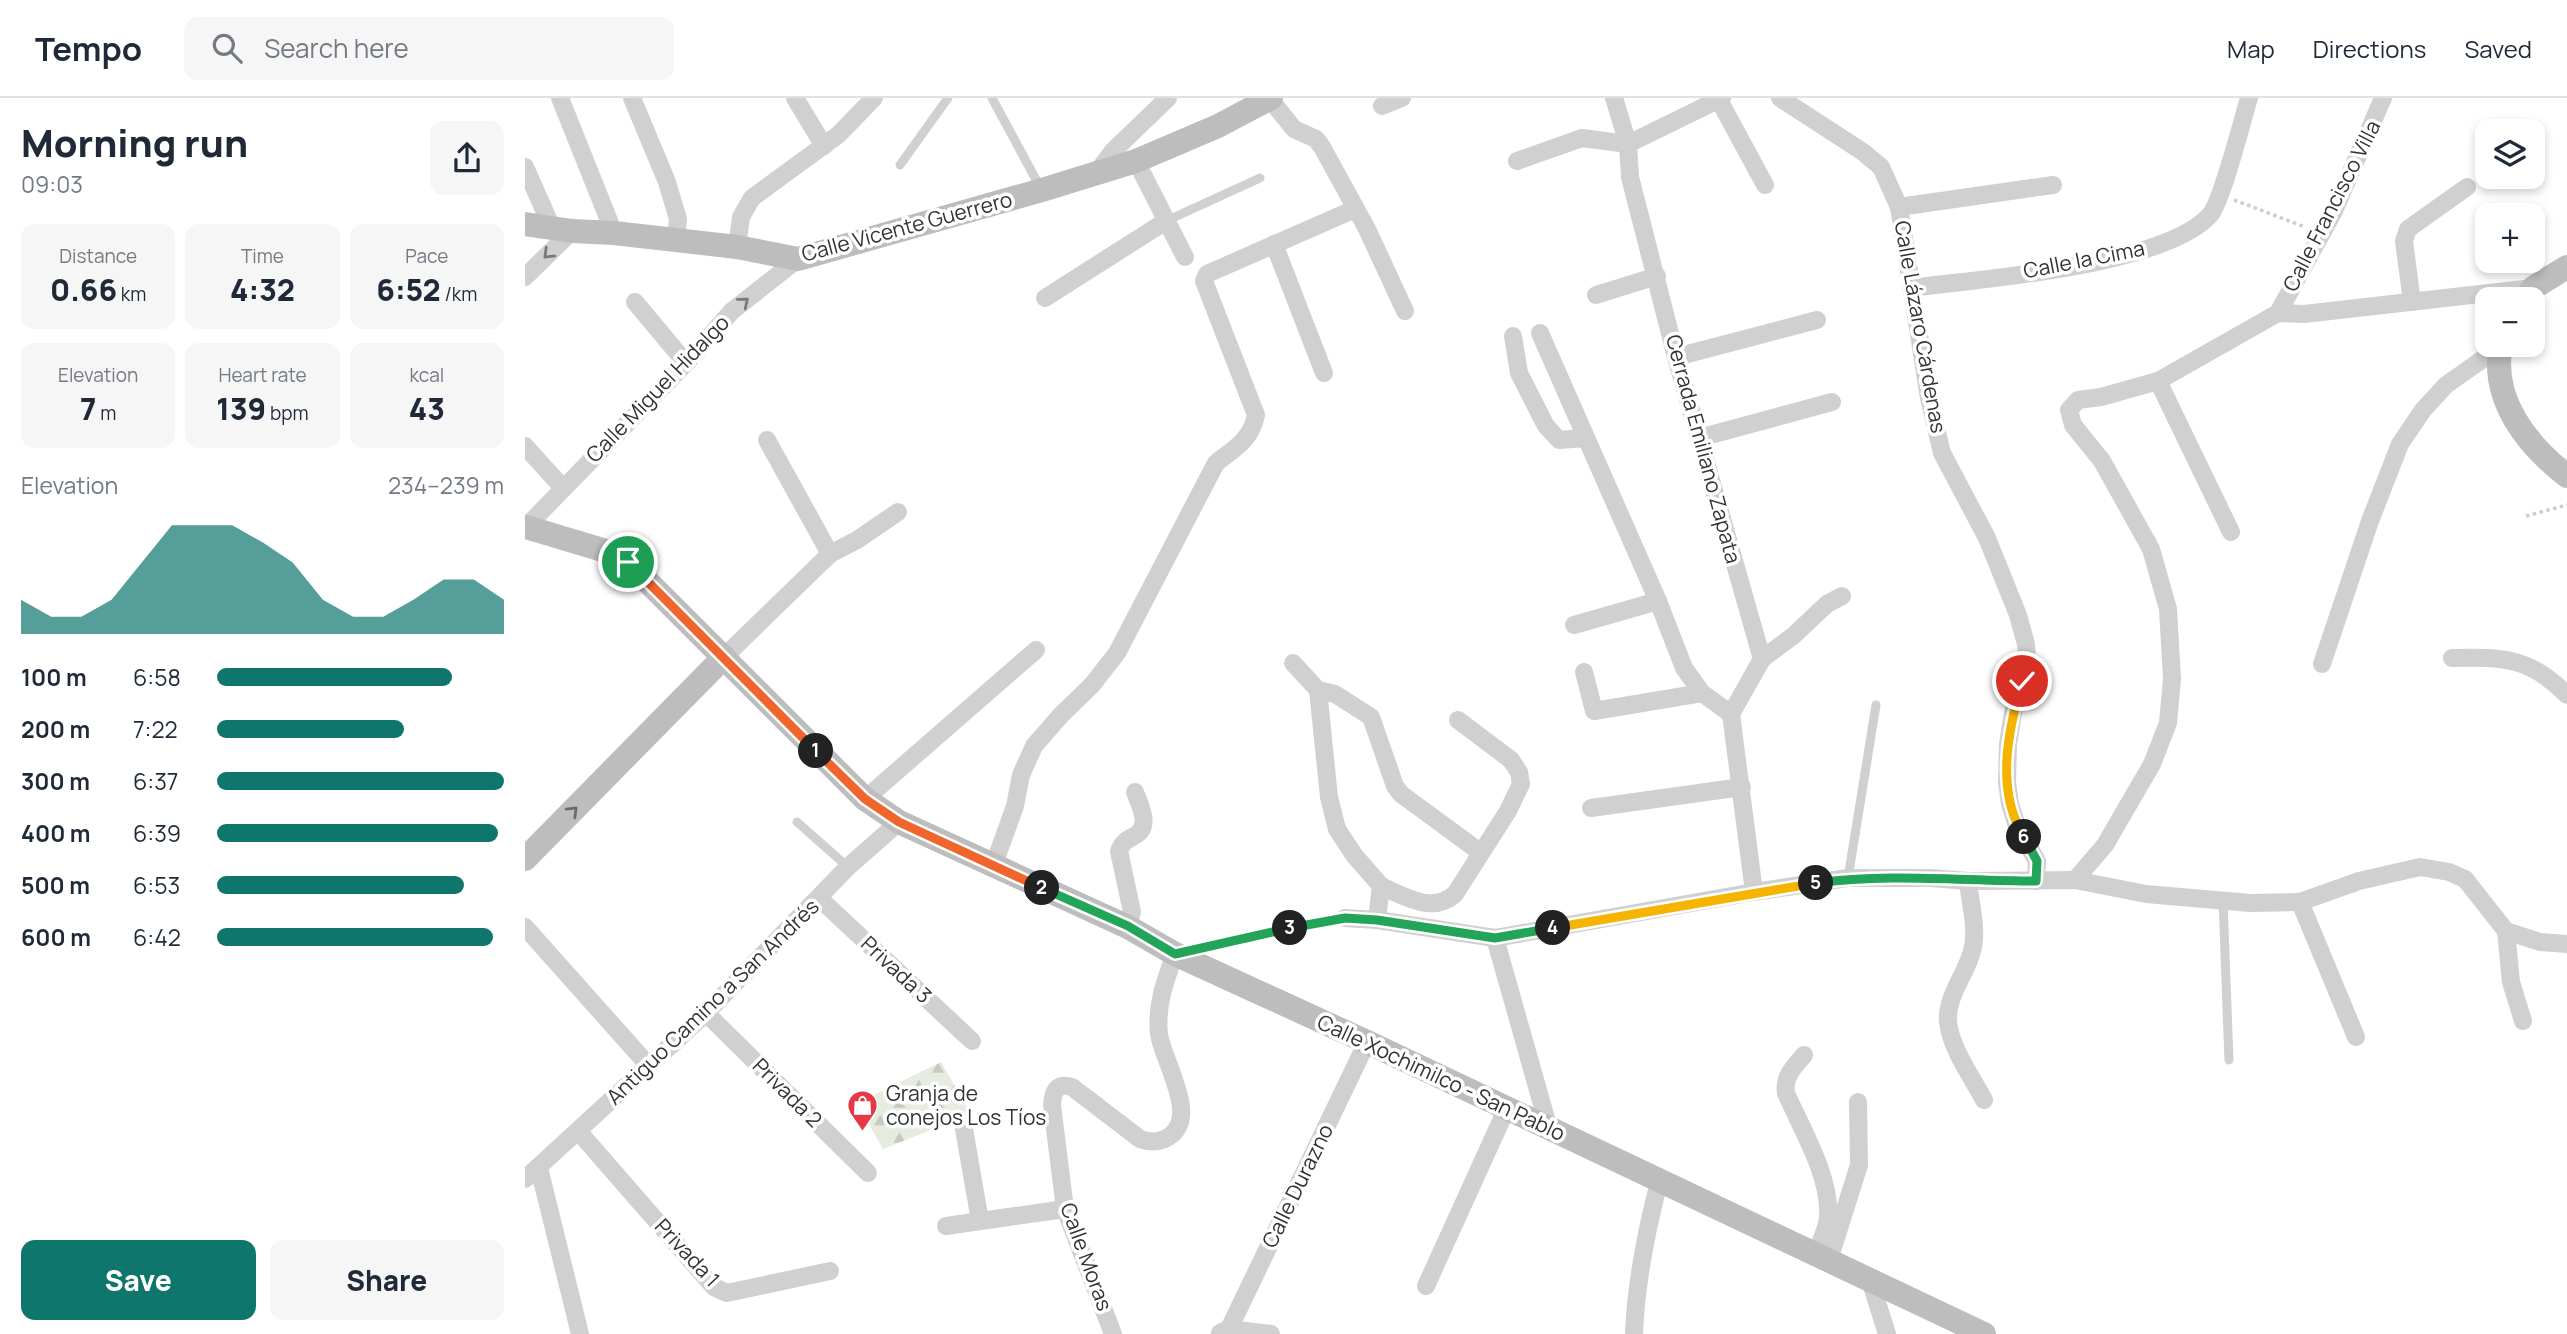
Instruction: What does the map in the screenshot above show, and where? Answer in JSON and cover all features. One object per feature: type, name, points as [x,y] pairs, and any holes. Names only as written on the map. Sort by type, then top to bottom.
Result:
[{"type":"main road","name":"Calle Vicente Guerrero","points":[[525,224],[737,247],[797,259],[1136,161],[1218,126],[1271,98]]},
{"type":"main road","points":[[2539,287],[2567,267]]},
{"type":"main road","points":[[2500,357],[2503,392],[2516,424],[2538,452],[2567,476]]},
{"type":"main road","name":"Calle Xochimilco - San Pablo","points":[[525,527],[606,551],[628,562],[865,799],[899,822],[993,867],[1128,926],[1175,954],[1984,1334]]},
{"type":"main road","points":[[525,859],[724,657]]},
{"type":"street","points":[[560,98],[614,233]]},
{"type":"street","points":[[632,98],[667,182],[678,219],[675,240]]},
{"type":"street","points":[[795,98],[824,146]]},
{"type":"street","points":[[737,247],[741,218],[752,198],[824,146],[874,98]]},
{"type":"street","points":[[1098,172],[1113,151],[1168,98]]},
{"type":"street","points":[[1271,98],[1294,129],[1316,139],[1355,209],[1405,311]]},
{"type":"street","points":[[1382,106],[1402,98]]},
{"type":"street","name":"Cerrada Emiliano Zapata","points":[[1614,98],[1627,144],[1630,177],[1676,357],[1762,659]]},
{"type":"street","name":"Calle Lázaro Cárdenas","points":[[1780,98],[1863,152],[1881,167],[1888,177],[1899,207],[1929,398],[1942,453],[1987,538],[2018,615],[2026,643],[2027,661],[2008,744],[2007,782],[2017,826],[2037,861],[2036,881]]},
{"type":"street","name":"Calle la Cima","points":[[1911,288],[2078,265],[2137,252],[2193,229],[2211,214],[2249,98]]},
{"type":"street","name":"Calle Francisco Villa","points":[[2075,880],[2105,845],[2153,764],[2168,723],[2172,679],[2168,609],[2151,549],[2102,461],[2073,425],[2069,410],[2078,400],[2101,397],[2158,381],[2278,313],[2340,198],[2383,98]]},
{"type":"street","points":[[1517,161],[1582,138],[1627,144],[1721,99],[1765,184]]},
{"type":"street","points":[[1136,161],[1185,257]]},
{"type":"street","points":[[525,167],[562,230],[525,277]]},
{"type":"street","points":[[1899,207],[2053,185]]},
{"type":"street","points":[[2412,302],[2404,241],[2408,229],[2467,187]]},
{"type":"street","points":[[993,867],[1015,806],[1021,775],[1034,747],[1061,715],[1092,685],[1117,653],[1216,463],[1241,444],[1252,430],[1256,415],[1205,281],[1207,274],[1355,209]]},
{"type":"street","points":[[1045,298],[1165,221]]},
{"type":"street","points":[[1274,244],[1324,373]]},
{"type":"street","name":"Calle Miguel Hidalgo","points":[[525,527],[686,363],[732,311],[797,259]]},
{"type":"street","points":[[1596,295],[1657,276]]},
{"type":"street","name":"Calle Francisco Villa","points":[[2278,313],[2304,314],[2475,298]]},
{"type":"street","points":[[635,302],[686,363]]},
{"type":"street","points":[[1676,357],[1817,320]]},
{"type":"street","points":[[1540,333],[1658,601],[1684,668],[1702,693],[1731,714]]},
{"type":"street","points":[[1513,336],[1519,373],[1546,426],[1559,440],[1585,438]]},
{"type":"street","points":[[2322,664],[2370,521],[2400,444],[2423,410],[2446,385],[2485,357]]},
{"type":"street","points":[[2158,381],[2231,532]]},
{"type":"street","points":[[1699,438],[1832,402]]},
{"type":"street","points":[[767,440],[830,554]]},
{"type":"street","points":[[525,446],[563,488]]},
{"type":"street","points":[[724,657],[830,554],[857,540],[898,512]]},
{"type":"street","points":[[1754,892],[1731,714],[1762,659],[1793,636],[1827,604],[1842,596]]},
{"type":"street","points":[[1574,625],[1658,601]]},
{"type":"street","points":[[865,799],[1036,650]]},
{"type":"street","points":[[2452,657],[2519,661],[2540,671],[2567,695]]},
{"type":"street","points":[[1293,663],[1318,690],[1335,694],[1371,718],[1395,786],[1401,794],[1480,852]]},
{"type":"street","points":[[1584,671],[1594,711],[1702,693]]},
{"type":"street","points":[[1318,690],[1329,797],[1337,829],[1354,855],[1381,886],[1411,900],[1435,904],[1446,902],[1455,894],[1508,811],[1521,784],[1519,772],[1511,760],[1458,720]]},
{"type":"street","points":[[1591,808],[1742,787]]},
{"type":"street","points":[[1128,926],[1132,912],[1119,851],[1123,842],[1140,833],[1144,827],[1144,818],[1135,792]]},
{"type":"street","name":"Antiguo Camino a San Andrés","points":[[532,1174],[706,1013],[848,867],[899,822]]},
{"type":"street","points":[[1345,918],[1377,920],[1495,938],[1848,878],[2075,880],[2146,894],[2250,903],[2301,902],[2359,881],[2420,867],[2449,872],[2465,879],[2506,931],[2511,982],[2523,1021]]},
{"type":"street","points":[[1968,881],[1974,935],[1973,951],[1953,994],[1948,1021],[1956,1047],[1984,1100]]},
{"type":"street","points":[[1377,920],[1381,886]]},
{"type":"street","name":"Privada 3","points":[[819,898],[972,1041]]},
{"type":"street","points":[[2301,902],[2356,1037]]},
{"type":"street","points":[[525,927],[649,1066]]},
{"type":"street","points":[[2506,931],[2540,942],[2567,944]]},
{"type":"street","points":[[1495,938],[1549,1129]]},
{"type":"street","name":"Calle Moras","points":[[1113,1334],[1065,1209],[1052,1105],[1053,1093],[1058,1087],[1072,1087],[1140,1139],[1151,1143],[1166,1139],[1176,1131],[1182,1120],[1179,1097],[1159,1036],[1158,1009],[1175,954]]},
{"type":"street","name":"Privada 2","points":[[706,1013],[868,1173]]},
{"type":"street","name":"Calle Durazno","points":[[1223,1332],[1367,1042]]},
{"type":"street","points":[[1804,1055],[1786,1078],[1784,1085],[1822,1175],[1827,1196],[1828,1219],[1822,1257]]},
{"type":"street","points":[[1822,1257],[1859,1165],[1858,1102]]},
{"type":"street","points":[[1426,1286],[1506,1110]]},
{"type":"street","points":[[963,1123],[980,1221]]},
{"type":"street","name":"Privada 1","points":[[579,1132],[714,1287],[727,1293],[830,1271]]},
{"type":"street","points":[[532,1174],[580,1334]]},
{"type":"street","points":[[1634,1334],[1636,1295],[1659,1182]]},
{"type":"street","points":[[946,1226],[1065,1209]]},
{"type":"street","points":[[1870,1280],[1887,1334]]},
{"type":"street","points":[[1223,1332],[1271,1334]]},
{"type":"lane","points":[[900,165],[948,98]]},
{"type":"lane","points":[[992,98],[1042,190]]},
{"type":"lane","points":[[1165,221],[1260,178]]},
{"type":"lane","points":[[1848,878],[1876,705]]},
{"type":"lane","points":[[797,822],[848,867]]},
{"type":"lane","points":[[2223,901],[2228,1060]]},
{"type":"path","points":[[2219,195],[2322,233]]},
{"type":"path","points":[[2526,516],[2567,505]]},
{"type":"path","points":[[1175,954],[1345,918]]},
{"type":"green space","points":[[941,1062],[971,1114],[883,1149],[857,1103]]},
{"type":"place","name":"Granja de conejos Los Tíos","points":[[863,1133]]},
{"type":"route","points":[[628,562],[865,799],[899,822],[993,867],[1128,926],[1175,954],[1345,918],[1377,920],[1495,938],[1848,878],[2036,881],[2037,861],[2017,826],[2007,782],[2008,744],[2022,681]]}]
